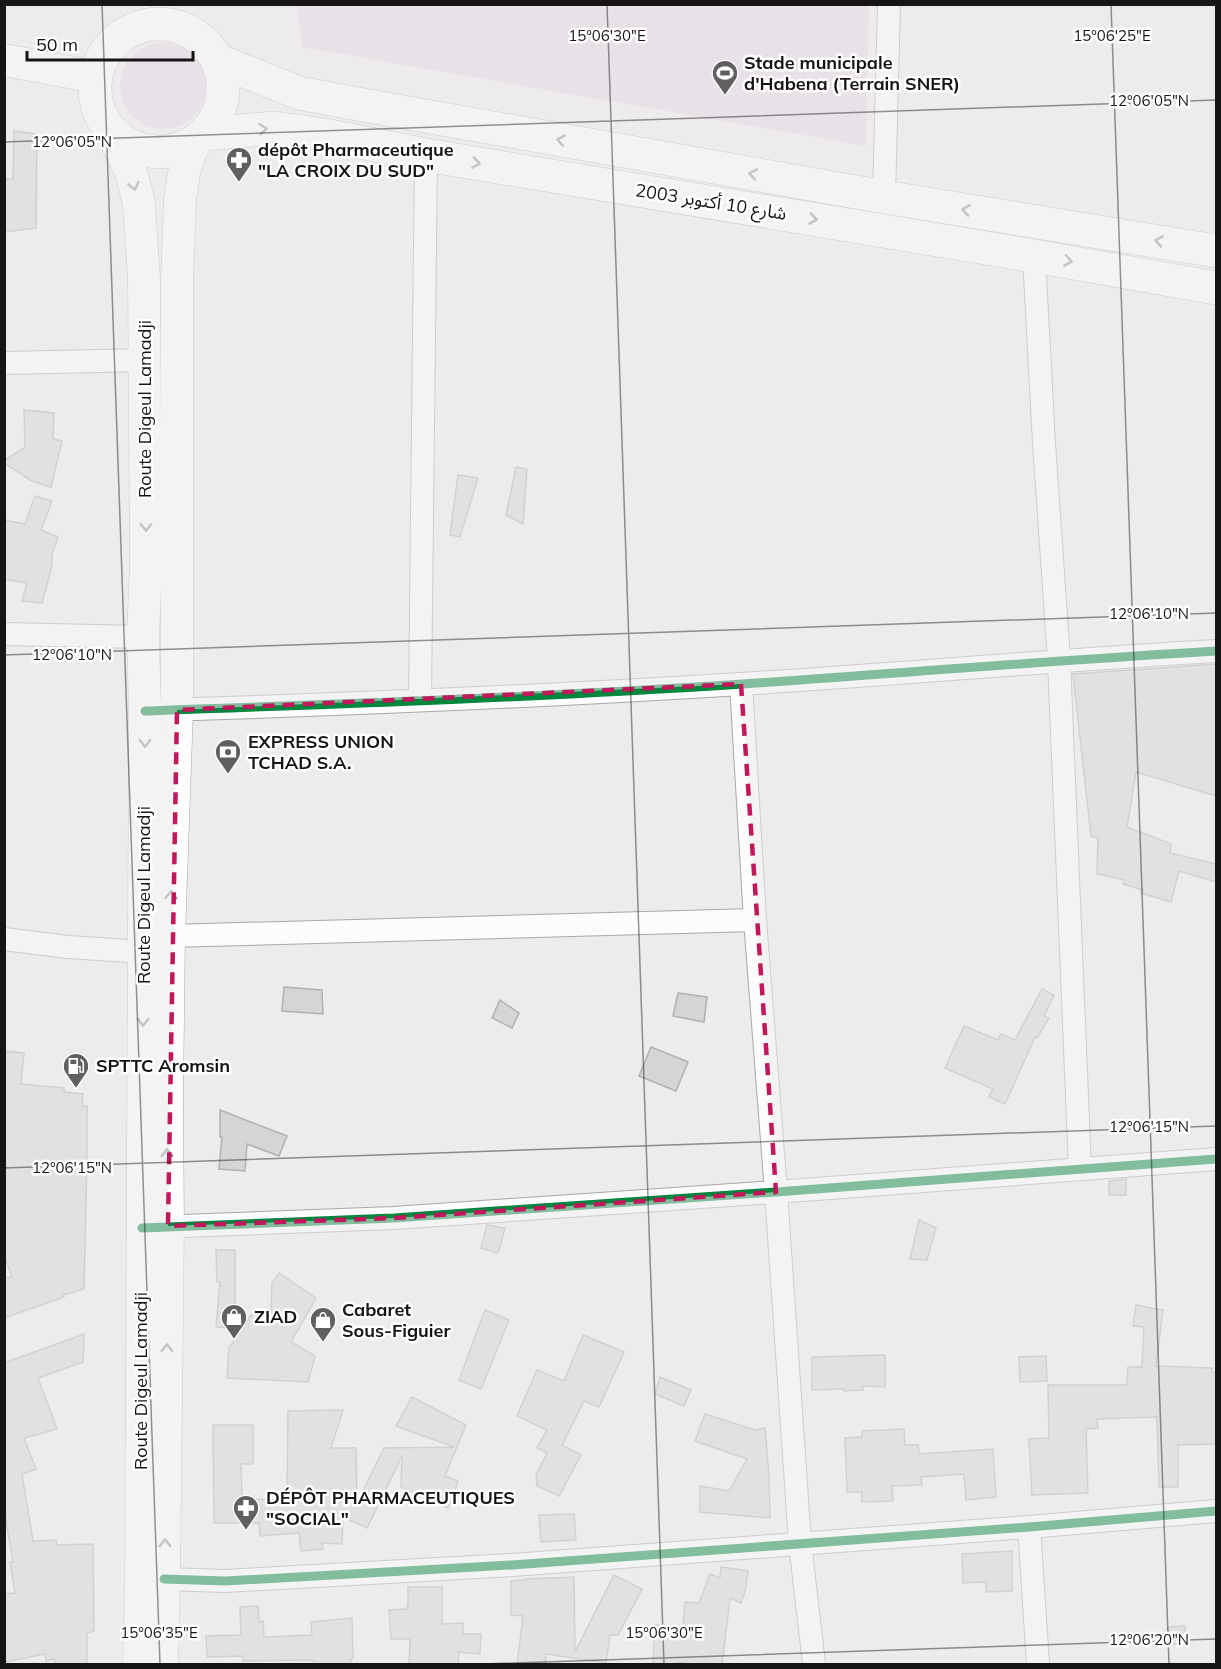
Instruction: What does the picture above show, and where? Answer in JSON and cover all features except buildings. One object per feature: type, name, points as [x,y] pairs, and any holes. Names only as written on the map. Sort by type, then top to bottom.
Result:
[{"type":"highway","points":[[139,16],[159,24],[179,16],[208,46],[217,60],[223,79],[223,99],[217,118],[200,138],[178,149],[160,152],[142,150],[126,143],[112,132],[101,115],[96,96],[96,77],[104,56],[139,16]]},
{"type":"highway","name":"شارع 10 أكتوبر 2003","points":[[217,60],[299,93],[884,197],[1216,251]]},
{"type":"highway","name":"شارع 10 أكتوبر 2003","points":[[200,138],[275,128],[319,134],[426,155],[1216,288]]},
{"type":"main road","points":[[4,60],[96,77]]},
{"type":"main road","name":"Route Digeul Lamadji","points":[[112,132],[132,175],[139,204],[144,278],[146,565],[143,637],[157,944],[155,1227],[139,1665]]},
{"type":"main road","points":[[157,944],[177,710],[180,199],[185,167],[200,138]]},
{"type":"main road","points":[[155,1227],[164,1579],[162,1665]]},
{"type":"street","points":[[884,197],[889,4]]},
{"type":"street","points":[[420,700],[426,155]]},
{"type":"street","points":[[1034,256],[1059,660],[1080,1169]]},
{"type":"street","points":[[4,363],[145,360]]},
{"type":"street","points":[[4,634],[143,637]]},
{"type":"street","points":[[145,711],[741,684],[1059,660],[1216,651]]},
{"type":"street","points":[[741,684],[755,920],[800,1543],[814,1665]]},
{"type":"street","points":[[4,939],[68,947],[755,920]]},
{"type":"street","points":[[155,1227],[394,1218],[1216,1159]]},
{"type":"street","points":[[164,1579],[225,1581],[500,1566],[1216,1511]]},
{"type":"street","points":[[1029,1527],[1038,1665]]},
{"type":"highlighted area","points":[[741,684],[776,1192],[394,1218],[168,1226],[177,710]]},
{"type":"shaded area","name":"Stade municipale d'Habena (Terrain SNER)","points":[[297,5],[869,5],[866,146],[302,47]]},
{"type":"shaded area","points":[[163,43],[179,47],[193,56],[202,70],[206,86],[202,102],[193,116],[179,125],[163,129],[147,125],[133,116],[124,102],[120,86],[124,70],[133,56],[147,47]]},
{"type":"cycle path","points":[[145,711],[668,689],[1216,651]]},
{"type":"cycle path","points":[[142,1228],[394,1218],[1216,1159]]},
{"type":"cycle path","points":[[164,1579],[225,1581],[512,1565],[1216,1511]]},
{"type":"place","name":"Stade municipale d'Habena (Terrain SNER)","points":[[725,96]]},
{"type":"place","name":"dépôt Pharmaceutique \"LA CROIX DU SUD\"","points":[[239,183]]},
{"type":"place","name":"EXPRESS UNION TCHAD S.A.","points":[[228,775]]},
{"type":"place","name":"SPTTC Aromsin","points":[[76,1089]]},
{"type":"place","name":"ZIAD","points":[[234,1340]]},
{"type":"place","name":"Cabaret Sous-Figuier","points":[[323,1343]]},
{"type":"place","name":"DÉPÔT PHARMACEUTIQUES \"SOCIAL\"","points":[[246,1531]]}]
